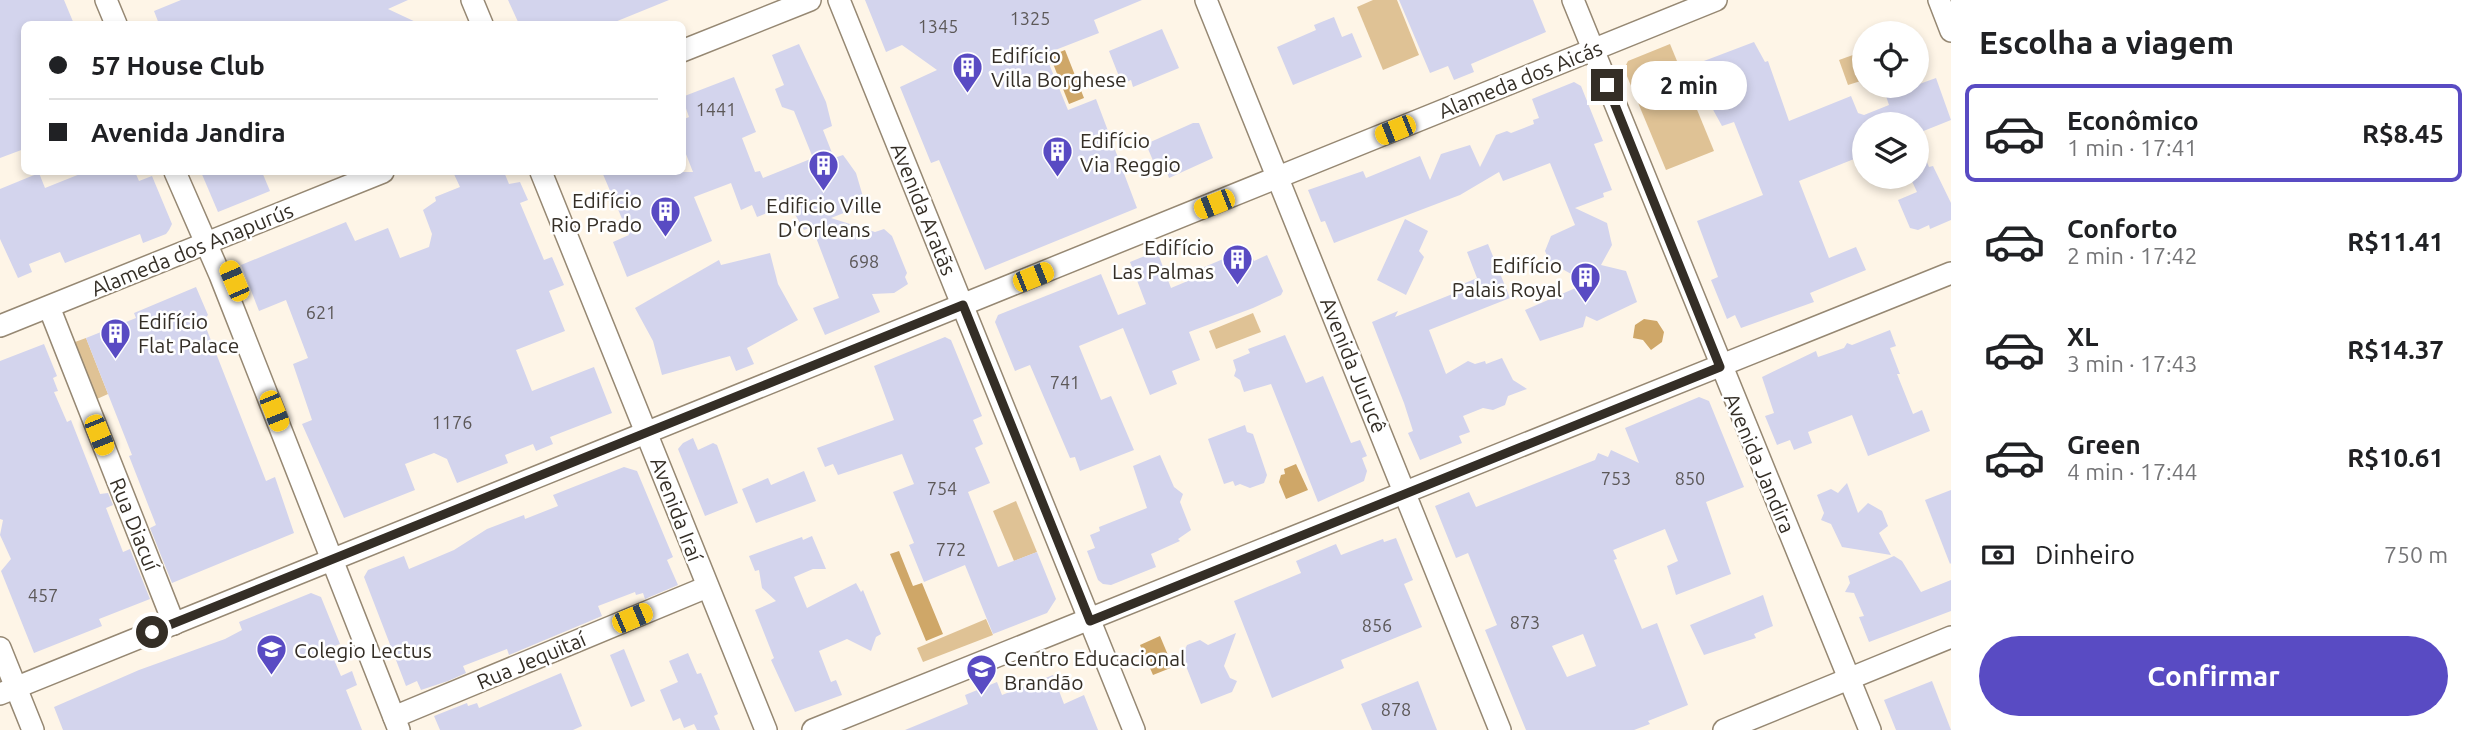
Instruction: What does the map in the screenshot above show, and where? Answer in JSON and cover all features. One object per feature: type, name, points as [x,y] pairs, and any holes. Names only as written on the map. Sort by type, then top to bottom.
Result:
[{"type":"street","points":[[106,0],[115,21]]},
{"type":"street","points":[[472,0],[481,21]]},
{"type":"street","points":[[686,49],[810,0]]},
{"type":"street","name":"Avenida Aratãs","points":[[839,0],[1134,730]]},
{"type":"street","name":"Avenida Jurucê","points":[[1206,0],[1500,730]]},
{"type":"street","name":"Avenida Jandira","points":[[1573,0],[1720,367],[1870,730]]},
{"type":"street","name":"Alameda dos Aicás","points":[[8,691],[1716,0]]},
{"type":"street","points":[[1939,0],[1951,31]]},
{"type":"street","points":[[177,175],[216,239],[231,246],[224,257],[251,319],[250,334],[245,338],[397,723]]},
{"type":"street","name":"Alameda dos Anapurús","points":[[0,326],[376,175]]},
{"type":"street","name":"Avenida Iraí","points":[[542,175],[766,730]]},
{"type":"street","points":[[813,730],[1406,494],[1951,272]]},
{"type":"street","name":"Rua Diacuí","points":[[48,307],[174,624]]},
{"type":"street","name":"Rua Jequitaí","points":[[397,723],[707,587]]},
{"type":"street","points":[[1724,730],[1951,637]]},
{"type":"street","points":[[0,648],[8,691],[33,730]]},
{"type":"shaded area","points":[[1373,0],[1397,0],[1419,55],[1383,70],[1357,7]]},
{"type":"shaded area","points":[[1670,44],[1714,151],[1666,170],[1624,69],[1628,61]]},
{"type":"shaded area","points":[[1065,50],[1084,98],[1069,104],[1050,56]]},
{"type":"shaded area","points":[[1852,55],[1852,84],[1848,85],[1839,60]]},
{"type":"shaded area","points":[[1253,313],[1261,332],[1216,349],[1209,331]]},
{"type":"shaded area","points":[[1644,319],[1657,321],[1664,332],[1662,342],[1651,350],[1643,340],[1633,338],[1635,325]]},
{"type":"shaded area","points":[[86,338],[108,394],[97,399],[75,342]]},
{"type":"shaded area","points":[[1296,464],[1308,490],[1286,499],[1279,482],[1281,475],[1285,474],[1284,469]]},
{"type":"shaded area","points":[[1016,501],[1037,552],[1014,561],[993,511]]},
{"type":"shaded area","points":[[899,551],[913,586],[922,583],[943,634],[926,641],[890,554]]},
{"type":"shaded area","points":[[986,619],[993,635],[923,662],[917,648]]},
{"type":"shaded area","points":[[1160,636],[1173,667],[1153,675],[1140,645]]},
{"type":"building","points":[[0,0],[64,0],[73,21],[21,21],[21,150],[0,158]]},
{"type":"building","points":[[181,0],[408,0],[388,9],[414,21],[158,21],[154,11]]},
{"type":"building","points":[[508,0],[669,0],[617,21],[518,21]]},
{"type":"building","points":[[865,0],[1142,0],[1094,20],[1099,33],[1045,54],[1068,110],[1096,99],[1137,208],[985,270],[939,160],[931,163],[900,87],[937,70],[902,45],[886,52]]},
{"type":"building","points":[[1399,0],[1533,0],[1546,32],[1471,64],[1474,72],[1454,80],[1448,66],[1430,73]]},
{"type":"building","points":[[1334,17],[1342,37],[1352,33],[1362,57],[1293,85],[1277,47],[1316,30],[1314,25]]},
{"type":"building","points":[[1162,29],[1179,68],[1133,87],[1131,80],[1122,84],[1109,51]]},
{"type":"building","points":[[1754,42],[1765,62],[1768,61],[1789,121],[1851,96],[1858,112],[1852,112],[1852,160],[1799,181],[1829,258],[1856,247],[1866,270],[1810,293],[1814,302],[1741,328],[1735,315],[1727,319],[1711,280],[1718,277],[1697,221],[1763,195],[1734,122],[1722,126],[1711,106],[1707,107],[1696,64]]},
{"type":"building","points":[[799,44],[826,102],[832,126],[823,130],[834,158],[843,155],[856,173],[864,205],[831,218],[875,232],[884,229],[892,236],[907,273],[905,277],[908,284],[894,293],[872,294],[880,312],[825,335],[813,308],[839,298],[812,227],[804,230],[789,204],[757,217],[752,205],[741,210],[731,183],[694,197],[712,241],[627,277],[613,242],[629,235],[603,175],[686,175],[686,172],[693,172],[686,154],[686,118],[689,117],[686,95],[734,77],[756,132],[742,138],[755,172],[760,171],[763,178],[813,158],[794,111],[782,107],[775,89],[784,85],[772,55]]},
{"type":"building","points":[[1936,78],[1951,120],[1929,129],[1929,112],[1872,112],[1889,105],[1887,98],[1929,98],[1929,81]]},
{"type":"building","points":[[1574,82],[1581,86],[1603,141],[1594,144],[1612,190],[1603,193],[1604,197],[1575,208],[1607,223],[1612,245],[1601,265],[1626,271],[1637,302],[1597,321],[1586,316],[1583,327],[1540,341],[1525,310],[1587,283],[1550,262],[1545,251],[1551,236],[1575,225],[1550,163],[1503,181],[1499,172],[1460,195],[1334,243],[1325,221],[1321,222],[1308,190],[1363,171],[1366,178],[1420,156],[1430,180],[1441,154],[1470,145],[1480,167],[1496,135],[1507,131],[1511,133],[1534,124],[1533,120],[1539,118],[1532,99]]},
{"type":"building","points":[[1193,123],[1199,123],[1213,158],[1169,178],[1167,172],[1159,175],[1146,144]]},
{"type":"building","points":[[1933,166],[1951,203],[1951,220],[1930,229],[1929,225],[1918,230],[1910,228],[1898,200],[1917,192],[1916,189],[1929,189],[1929,167]]},
{"type":"building","points":[[34,175],[40,175],[45,188],[78,175],[136,175],[139,181],[152,176],[172,224],[166,234],[143,243],[140,234],[65,263],[60,252],[29,264],[32,272],[18,278],[0,239],[0,189]]},
{"type":"building","points":[[202,175],[263,175],[270,191],[218,212]]},
{"type":"building","points":[[454,175],[505,175],[509,184],[520,182],[528,200],[520,203],[544,260],[552,257],[564,285],[549,291],[565,331],[516,350],[532,391],[594,367],[612,413],[550,437],[553,444],[536,451],[533,444],[505,455],[508,463],[457,483],[447,459],[434,453],[405,464],[415,490],[344,518],[302,424],[312,420],[293,364],[308,358],[286,300],[259,311],[241,265],[346,222],[355,241],[388,228],[400,258],[429,247],[432,234],[423,210],[436,201],[435,197],[460,187]]},
{"type":"building","points":[[1405,219],[1428,231],[1419,251],[1424,257],[1406,295],[1377,280]]},
{"type":"building","points":[[1488,244],[1510,298],[1429,330],[1446,374],[1468,361],[1475,364],[1485,361],[1486,364],[1502,358],[1513,380],[1527,389],[1508,396],[1505,405],[1493,410],[1483,408],[1463,416],[1470,432],[1459,436],[1462,443],[1420,460],[1408,433],[1413,431],[1404,403],[1372,322],[1398,311],[1395,317],[1465,289],[1463,284],[1477,278],[1467,252]]},
{"type":"building","points":[[1157,251],[1171,288],[1202,275],[1202,268],[1242,251],[1244,256],[1251,254],[1254,261],[1267,255],[1283,291],[1281,295],[1253,308],[1189,332],[1200,360],[1172,371],[1177,384],[1150,395],[1123,328],[1079,346],[1101,400],[1111,396],[1134,450],[1080,471],[1075,457],[1070,458],[1030,365],[1015,371],[995,322],[998,315],[1101,274],[1118,315],[1146,304],[1130,262]]},
{"type":"building","points":[[770,253],[778,284],[798,320],[747,348],[754,364],[736,371],[730,356],[662,375],[653,341],[635,308],[719,260],[721,265]]},
{"type":"building","points":[[196,287],[208,315],[203,320],[266,481],[275,477],[294,533],[172,583],[150,528],[156,525],[129,456],[132,455],[86,338],[136,318],[134,313]]},
{"type":"building","points":[[1890,330],[1896,346],[1890,348],[1900,374],[1897,374],[1913,414],[1922,410],[1930,431],[1868,456],[1852,415],[1808,432],[1812,443],[1794,450],[1790,440],[1777,445],[1765,416],[1774,413],[1762,377],[1816,351],[1818,357],[1844,348],[1847,343],[1852,345]]},
{"type":"building","points":[[1285,335],[1306,383],[1323,376],[1351,443],[1360,440],[1367,456],[1362,458],[1367,471],[1364,481],[1318,502],[1271,384],[1244,392],[1240,380],[1234,376],[1236,370],[1233,360],[1250,353],[1248,349]]},
{"type":"building","points":[[945,337],[951,340],[982,416],[973,420],[983,444],[975,448],[990,483],[968,492],[998,567],[1037,552],[1056,599],[1047,613],[993,634],[965,565],[924,582],[909,545],[914,543],[893,492],[914,484],[902,454],[838,475],[833,464],[825,467],[817,448],[894,420],[874,366]]},
{"type":"building","points":[[44,344],[57,376],[53,378],[58,391],[54,392],[67,422],[71,420],[100,494],[108,493],[113,505],[106,508],[123,552],[130,549],[150,599],[99,619],[102,626],[34,653],[1,571],[11,559],[0,535],[3,520],[0,519],[0,361]]},
{"type":"building","points":[[1699,397],[1709,401],[1744,487],[1706,502],[1731,574],[1676,595],[1667,566],[1678,561],[1665,529],[1613,550],[1617,559],[1614,560],[1642,629],[1657,623],[1688,705],[1648,721],[1650,724],[1634,730],[1526,730],[1485,630],[1497,625],[1468,553],[1456,558],[1435,506],[1469,492],[1476,507],[1595,460],[1598,453],[1608,457],[1611,450],[1639,463],[1625,428]],"holes":[[[1583,634],[1596,666],[1567,677],[1552,646]]]},
{"type":"building","points":[[1245,425],[1247,432],[1253,434],[1267,475],[1264,483],[1250,488],[1240,484],[1235,486],[1233,481],[1224,484],[1208,439]]},
{"type":"building","points":[[693,438],[698,450],[713,443],[717,445],[738,503],[705,516],[678,449]]},
{"type":"building","points":[[1160,455],[1174,487],[1183,494],[1180,502],[1191,530],[1178,539],[1180,541],[1151,554],[1156,567],[1111,585],[1103,584],[1098,580],[1087,551],[1095,548],[1090,535],[1100,531],[1099,527],[1147,508],[1133,466]]},
{"type":"building","points":[[624,467],[637,471],[673,557],[667,560],[678,585],[645,599],[643,593],[636,595],[635,592],[598,606],[602,616],[509,655],[507,649],[463,666],[466,673],[448,681],[421,690],[417,681],[406,686],[364,577],[368,570],[404,556],[409,569],[454,550],[487,529],[524,515],[525,519],[558,506],[553,495]]},
{"type":"building","points":[[804,471],[816,501],[756,523],[742,489],[768,478],[771,485]]},
{"type":"building","points":[[1847,483],[1858,513],[1868,503],[1882,511],[1888,526],[1879,533],[1891,555],[1842,547],[1831,524],[1821,520],[1824,513],[1817,495],[1831,489],[1838,493]]},
{"type":"building","points":[[1951,490],[1951,563],[1950,564],[1925,500]]},
{"type":"building","points":[[812,536],[826,569],[813,569],[794,577],[807,608],[856,583],[861,592],[863,590],[881,634],[876,637],[871,651],[847,639],[819,651],[831,682],[836,680],[842,695],[795,712],[771,660],[774,658],[755,610],[776,601],[762,588],[759,570],[755,571],[749,556]]},
{"type":"building","points":[[1396,538],[1413,580],[1404,584],[1422,627],[1341,660],[1344,668],[1272,698],[1234,601],[1301,573],[1296,561],[1336,544],[1341,555],[1383,539],[1384,542]]},
{"type":"building","points":[[1894,556],[1902,561],[1921,592],[1951,580],[1951,611],[1869,642],[1859,617],[1864,616],[1854,593],[1845,592],[1850,583],[1848,576]]},
{"type":"building","points":[[311,593],[321,597],[340,644],[329,648],[341,676],[352,671],[357,685],[346,690],[362,730],[63,730],[54,707],[139,670],[225,639],[242,630],[239,622]]},
{"type":"building","points":[[1763,595],[1773,626],[1754,634],[1756,638],[1704,655],[1690,625]]},
{"type":"building","points":[[1236,633],[1224,666],[1230,678],[1237,681],[1232,692],[1201,704],[1182,656],[1187,645],[1200,640],[1208,645]]},
{"type":"building","points":[[624,649],[645,701],[631,707],[610,655]]},
{"type":"building","points":[[688,653],[697,674],[701,673],[718,714],[714,716],[720,730],[697,730],[694,724],[684,728],[680,718],[673,721],[660,690],[678,682],[669,661]]},
{"type":"building","points":[[561,673],[582,726],[573,730],[440,730],[434,716],[467,703],[468,706],[477,703],[479,708]]},
{"type":"building","points":[[1053,675],[1064,704],[1084,695],[1098,730],[905,730],[968,704],[965,695],[997,682],[1002,695]]},
{"type":"building","points":[[1418,681],[1437,730],[1372,730],[1361,704]]},
{"type":"building","points":[[1932,681],[1951,730],[1896,730],[1884,700]]},
{"type":"place","name":"Edifício Villa Borghese","points":[[968,94]]},
{"type":"place","name":"Edifício Via Reggio","points":[[1057,179]]},
{"type":"place","name":"Edificio Ville D'Orleans","points":[[824,192]]},
{"type":"place","name":"Edifício Rio Prado","points":[[665,239]]},
{"type":"place","name":"Edifício Las Palmas","points":[[1237,286]]},
{"type":"place","name":"Edifício Palais Royal","points":[[1585,304]]},
{"type":"place","name":"Edifício Flat Palace","points":[[115,360]]},
{"type":"place","name":"Colegio Lectus","points":[[271,677]]},
{"type":"place","name":"Centro Educacional Brandão","points":[[981,697]]},
{"type":"route","points":[[152,632],[963,305],[1090,621],[1720,367],[1607,85]]}]
